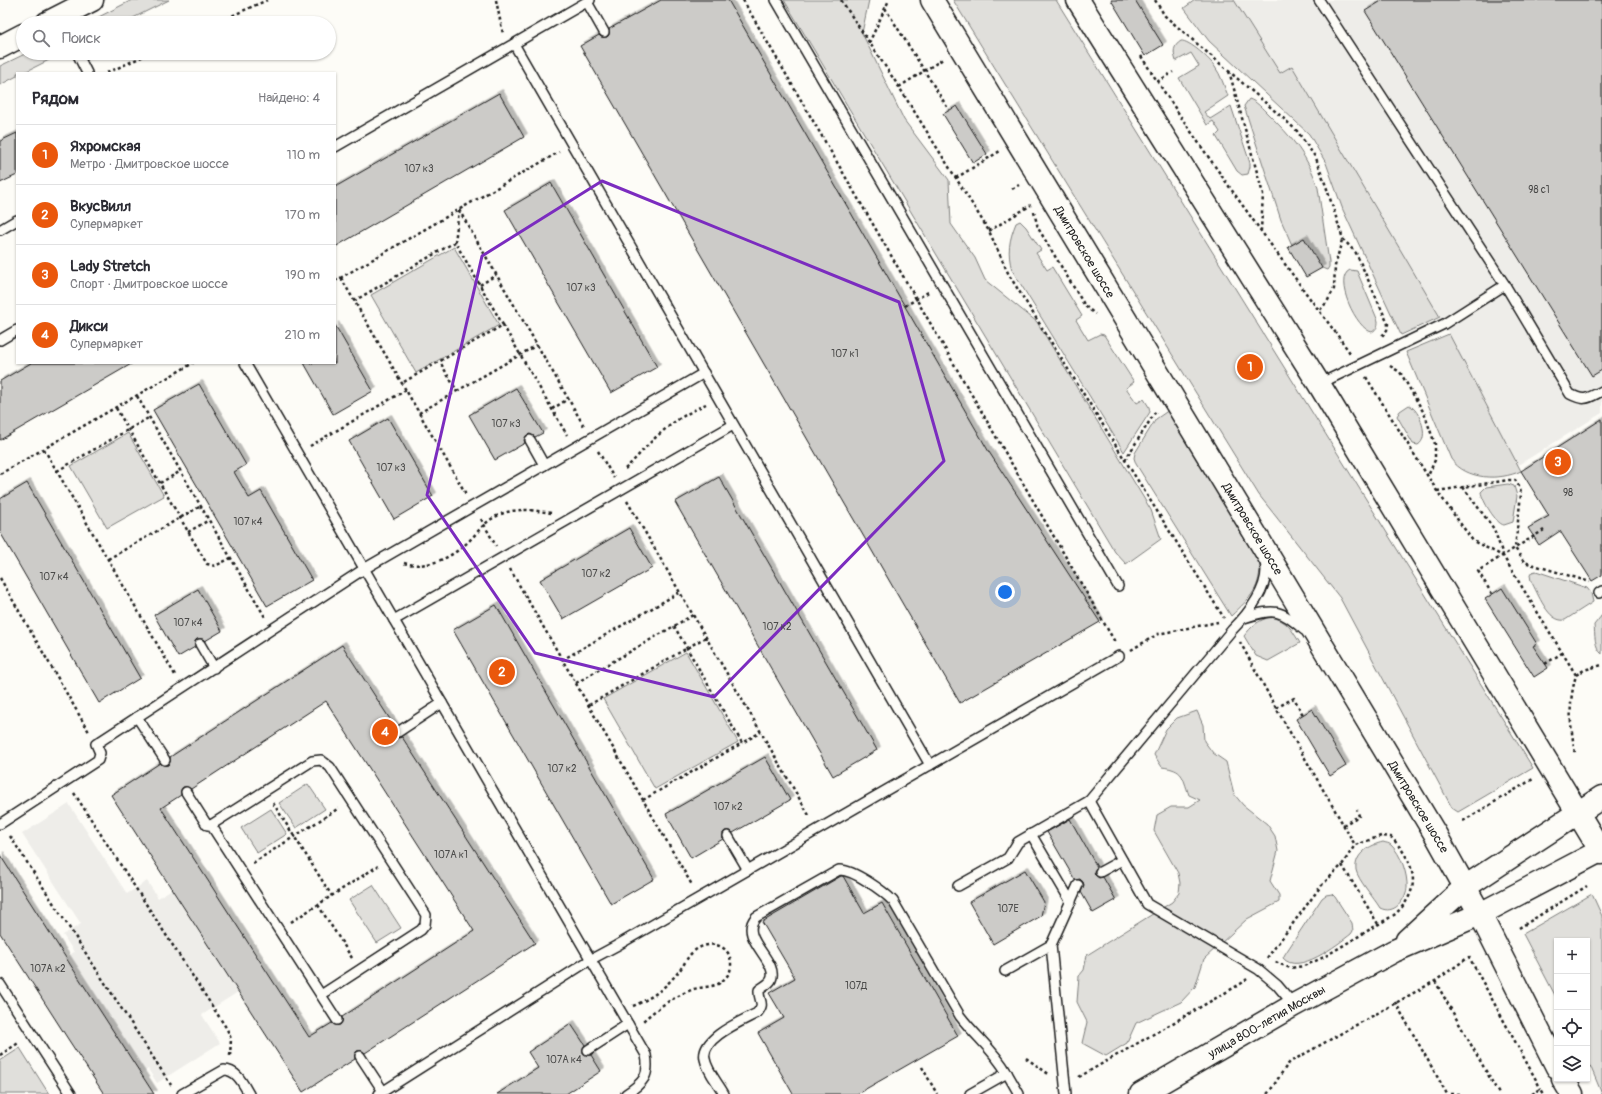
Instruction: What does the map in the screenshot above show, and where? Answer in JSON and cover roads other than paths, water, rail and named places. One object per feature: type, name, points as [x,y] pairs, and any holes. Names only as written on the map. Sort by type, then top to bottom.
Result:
[{"type":"main road","points":[[60,16],[92,0]]},
{"type":"main road","name":"Дмитровское шоссе","points":[[932,0],[1437,837],[1480,914],[1554,1061]]},
{"type":"main road","points":[[1078,0],[1319,384],[1602,851]]},
{"type":"main road","points":[[0,47],[16,39]]},
{"type":"main road","name":"улица 800-летия Москвы","points":[[1394,951],[1465,887],[1602,797]]},
{"type":"main road","name":"улица 800-летия Москвы","points":[[1141,1094],[1294,1005],[1394,951],[1480,914],[1602,851]]},
{"type":"main road","points":[[1565,1082],[1572,1094]]},
{"type":"lane","points":[[776,0],[1118,586]]},
{"type":"lane","points":[[1318,0],[1505,285],[1570,394],[1580,399],[1590,397],[1602,391]]},
{"type":"lane","points":[[336,146],[588,1],[604,32]]},
{"type":"lane","points":[[510,46],[572,145],[930,765]]},
{"type":"lane","points":[[80,60],[86,72]]},
{"type":"lane","points":[[0,230],[16,221]]},
{"type":"lane","points":[[1319,384],[1444,324],[1505,285]]},
{"type":"lane","points":[[0,340],[16,331]]},
{"type":"lane","points":[[246,364],[646,1055],[648,1067],[645,1078],[635,1088],[626,1094]]},
{"type":"lane","points":[[1,824],[98,760],[100,754],[96,744],[364,569],[704,373]]},
{"type":"lane","points":[[394,620],[733,424]]},
{"type":"lane","points":[[530,440],[544,465]]},
{"type":"lane","points":[[958,886],[1008,858],[1018,842],[1089,801],[1232,630],[1244,618],[1265,583],[1267,570],[1259,540]]},
{"type":"lane","points":[[1244,618],[1261,613],[1282,613],[1319,642]]},
{"type":"lane","points":[[200,644],[214,668]]},
{"type":"lane","points":[[360,1056],[381,1093],[590,960],[930,765],[1118,652]]},
{"type":"lane","points":[[398,732],[442,703]]},
{"type":"lane","points":[[137,717],[165,760]]},
{"type":"lane","points":[[211,826],[312,761],[317,759],[325,762],[330,767],[426,915],[425,925],[421,930],[321,994]]},
{"type":"lane","points":[[186,792],[207,825],[211,826],[241,871],[337,1020]]},
{"type":"lane","points":[[1089,801],[1147,904],[1258,969],[1277,985],[1294,1005]]},
{"type":"lane","points":[[1031,834],[1071,902]]},
{"type":"lane","points":[[728,836],[748,870]]},
{"type":"lane","points":[[1100,872],[1122,860]]},
{"type":"lane","points":[[724,1094],[705,1059],[706,1046],[713,1038],[757,1013],[761,1009],[762,1004],[759,990],[770,982],[772,978],[770,967],[752,936],[750,929],[751,922],[756,917],[839,870],[850,871],[882,890],[893,901],[960,1016],[997,1056],[1019,1094]]},
{"type":"lane","points":[[1066,1094],[1051,945],[1078,885]]},
{"type":"lane","points":[[1005,971],[1051,945]]},
{"type":"lane","points":[[0,984],[70,1094]]},
{"type":"lane","points":[[588,1050],[628,1024]]},
{"type":"lane","points":[[182,1094],[216,1073],[224,1070],[228,1070],[238,1076],[249,1094]]},
{"type":"lane","points":[[970,1094],[1007,1073]]},
{"type":"place","name":"Яхромская","points":[[1250,367]]},
{"type":"place","name":"Lady Stretch","points":[[1558,462]]},
{"type":"place","name":"ВкусВилл","points":[[502,672]]},
{"type":"place","name":"Дикси","points":[[385,732]]}]
